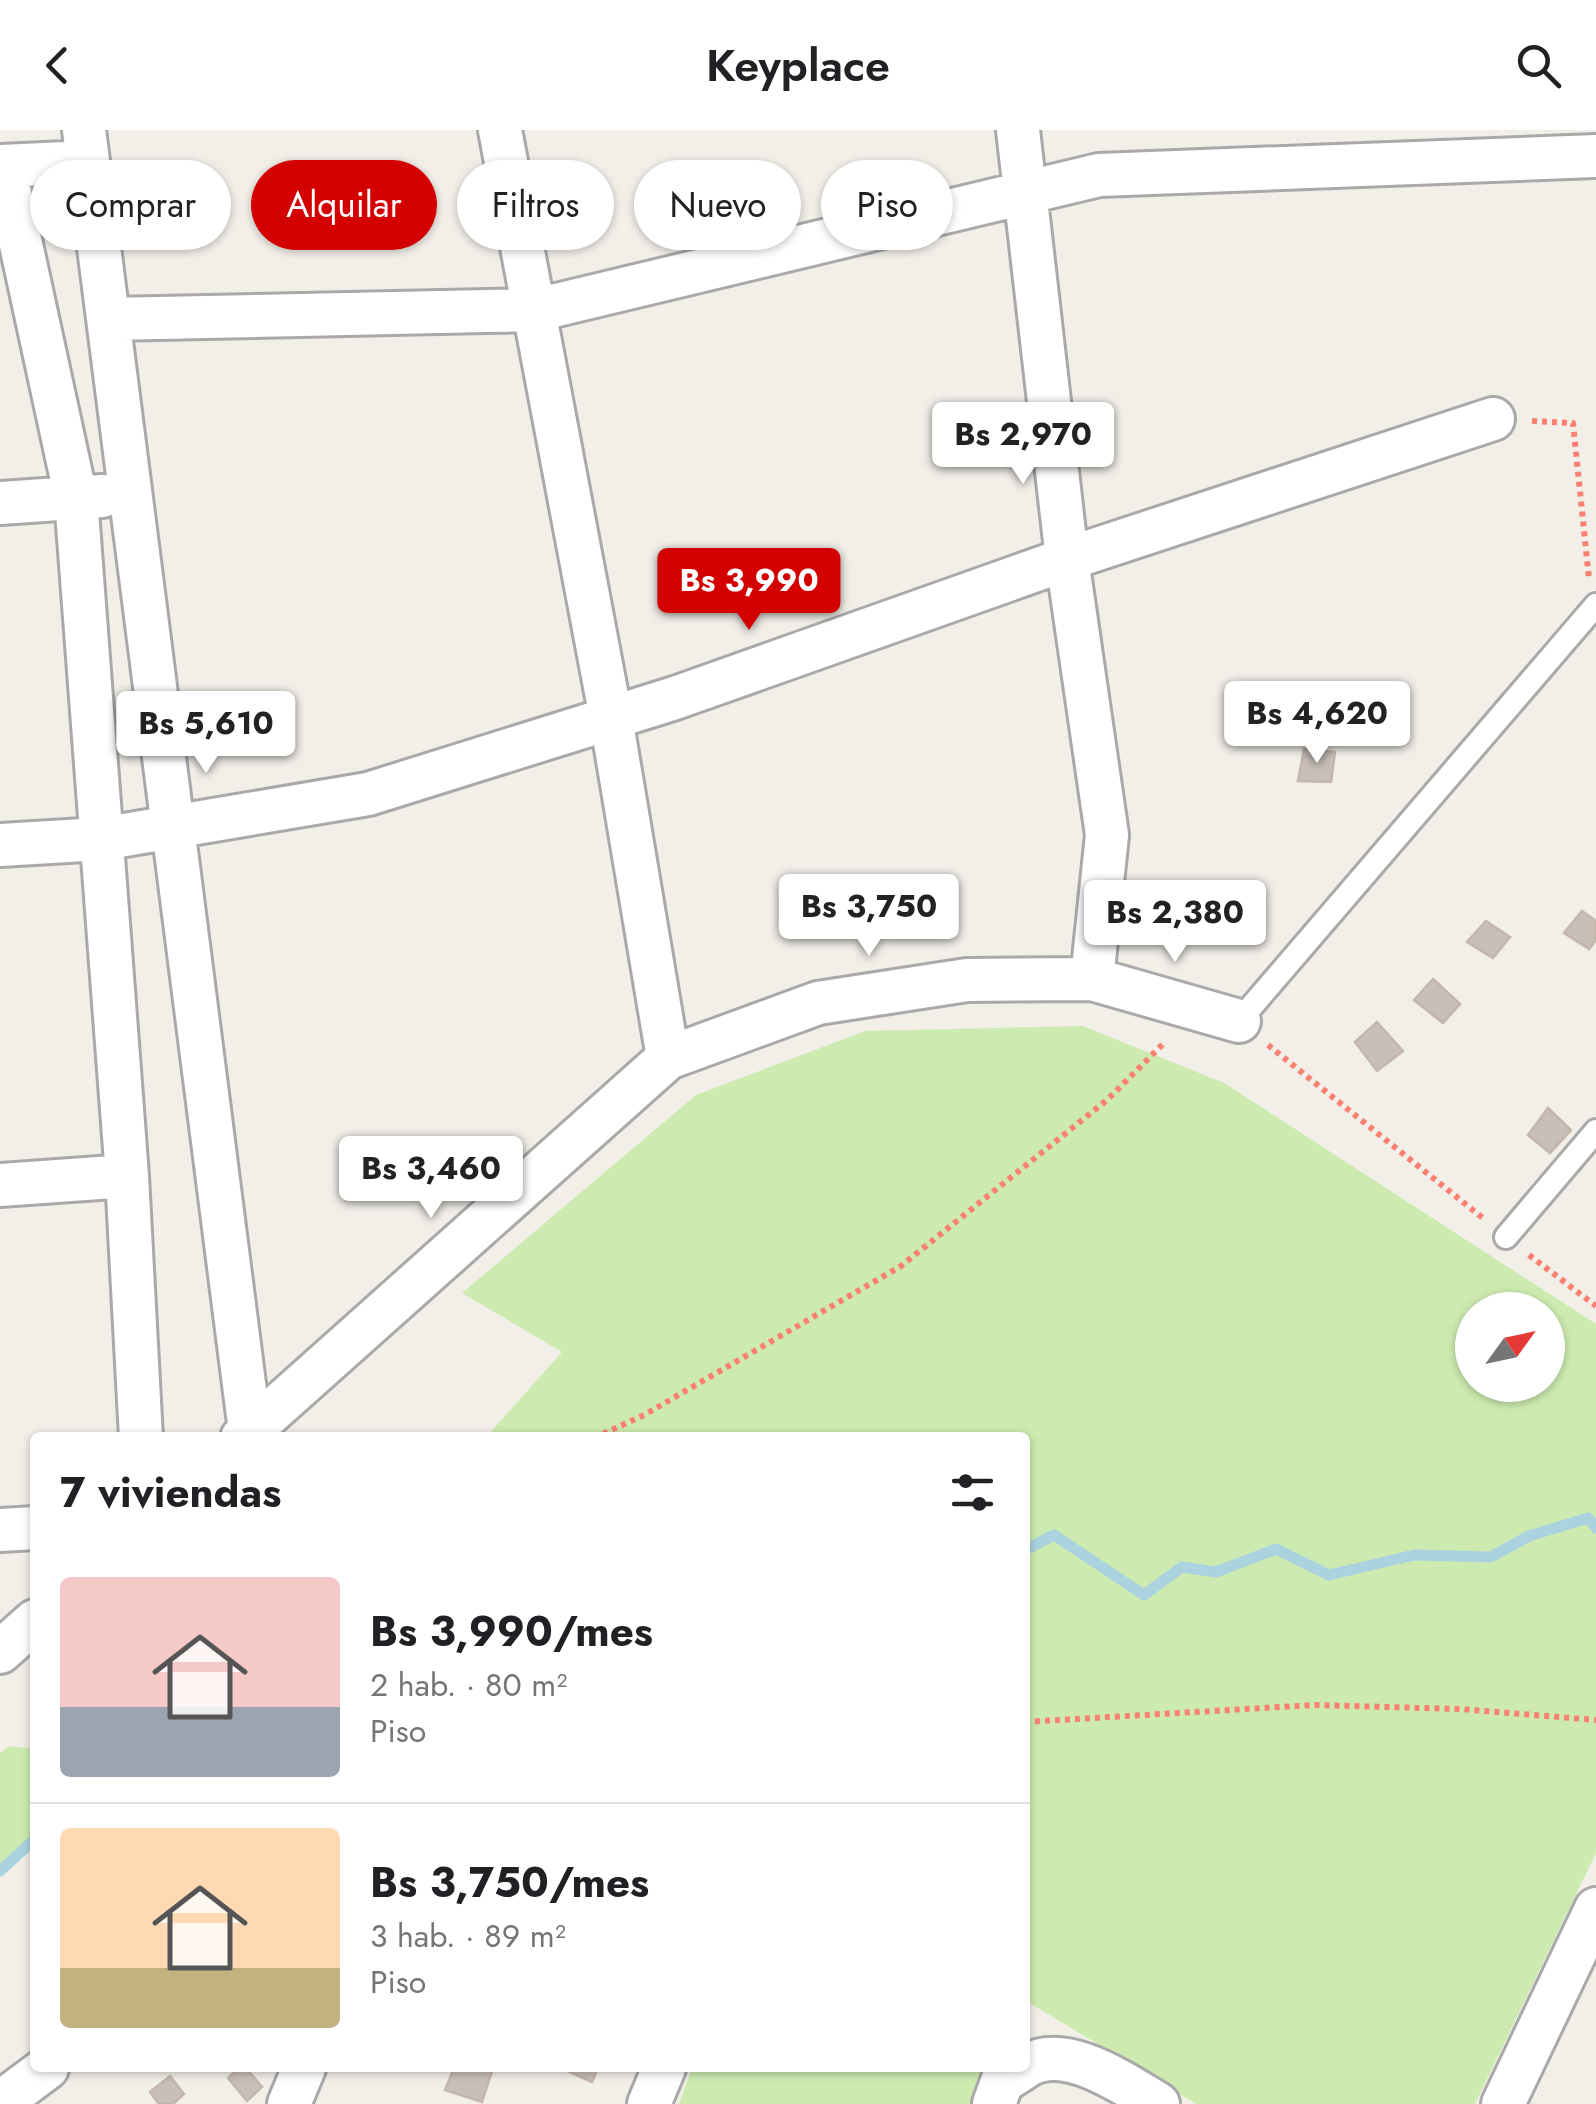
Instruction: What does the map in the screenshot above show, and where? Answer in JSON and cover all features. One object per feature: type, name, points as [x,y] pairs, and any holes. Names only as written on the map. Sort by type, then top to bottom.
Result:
[{"type":"street","points":[[500,130],[612,718],[668,1058]]},
{"type":"street","points":[[1018,130],[1067,559],[1107,834],[1092,979]]},
{"type":"street","points":[[1578,130],[1596,143]]},
{"type":"street","points":[[141,1432],[127,1176],[76,498],[2,166],[86,146],[176,828],[246,1432]]},
{"type":"street","points":[[109,320],[532,310],[1098,175],[1596,156]]},
{"type":"street","points":[[0,845],[102,839],[368,794],[612,718],[1067,559],[1493,419]]},
{"type":"street","points":[[0,503],[132,494]]},
{"type":"street","points":[[248,1432],[668,1058],[818,1003],[967,980],[1092,979],[1218,1015]]},
{"type":"street","points":[[0,1184],[127,1176]]},
{"type":"street","points":[[0,1530],[30,1528]]},
{"type":"street","points":[[0,1652],[30,1625]]},
{"type":"street","points":[[1503,2104],[1596,1910]]},
{"type":"street","points":[[1030,2064],[1036,2060],[1094,2066],[1158,2104]]},
{"type":"street","points":[[0,2102],[41,2072]]},
{"type":"street","points":[[289,2104],[302,2072]]},
{"type":"street","points":[[650,2104],[662,2072]]},
{"type":"street","points":[[994,2104],[1002,2082],[1017,2072]]},
{"type":"lane","points":[[1218,1015],[1594,607]]},
{"type":"lane","points":[[1506,1237],[1596,1132]]},
{"type":"path","points":[[1493,419],[1573,423],[1594,607]]},
{"type":"path","points":[[607,1432],[644,1415],[901,1266],[1218,1015],[1596,1306]]},
{"type":"path","points":[[1030,1722],[1314,1705],[1460,1709],[1596,1720]]},
{"type":"green space","points":[[1083,1026],[1224,1083],[1547,1292],[1455,1292],[1455,1402],[1565,1402],[1565,1304],[1596,1324],[1596,1853],[1475,2104],[1196,2104],[1030,2003],[1030,1432],[490,1432],[562,1352],[462,1293],[696,1095],[865,1031]]},
{"type":"green space","points":[[9,1746],[30,1748],[30,1844],[0,1871],[0,1753]]},
{"type":"green space","points":[[691,2072],[988,2072],[975,2104],[679,2104]]},
{"type":"building","points":[[1304,749],[1335,752],[1331,782],[1298,781]]},
{"type":"building","points":[[1582,911],[1596,921],[1596,940],[1589,949],[1564,933]]},
{"type":"building","points":[[1486,921],[1510,937],[1493,958],[1467,942]]},
{"type":"building","points":[[1433,979],[1460,1004],[1443,1023],[1414,1000]]},
{"type":"building","points":[[1377,1022],[1403,1051],[1377,1071],[1355,1042]]},
{"type":"building","points":[[1548,1108],[1571,1130],[1550,1153],[1528,1135]]},
{"type":"building","points":[[234,2072],[249,2072],[262,2087],[247,2101],[228,2078]]},
{"type":"building","points":[[452,2072],[492,2072],[482,2102],[445,2090]]},
{"type":"building","points":[[570,2072],[596,2072],[592,2082]]},
{"type":"building","points":[[170,2076],[184,2094],[173,2104],[159,2104],[150,2092]]},
{"type":"waterway","points":[[1030,1547],[1054,1535],[1144,1595],[1182,1567],[1216,1572],[1276,1549],[1329,1575],[1414,1555],[1491,1557],[1529,1536],[1588,1518],[1596,1528]]},
{"type":"waterway","points":[[0,1871],[30,1844]]}]
